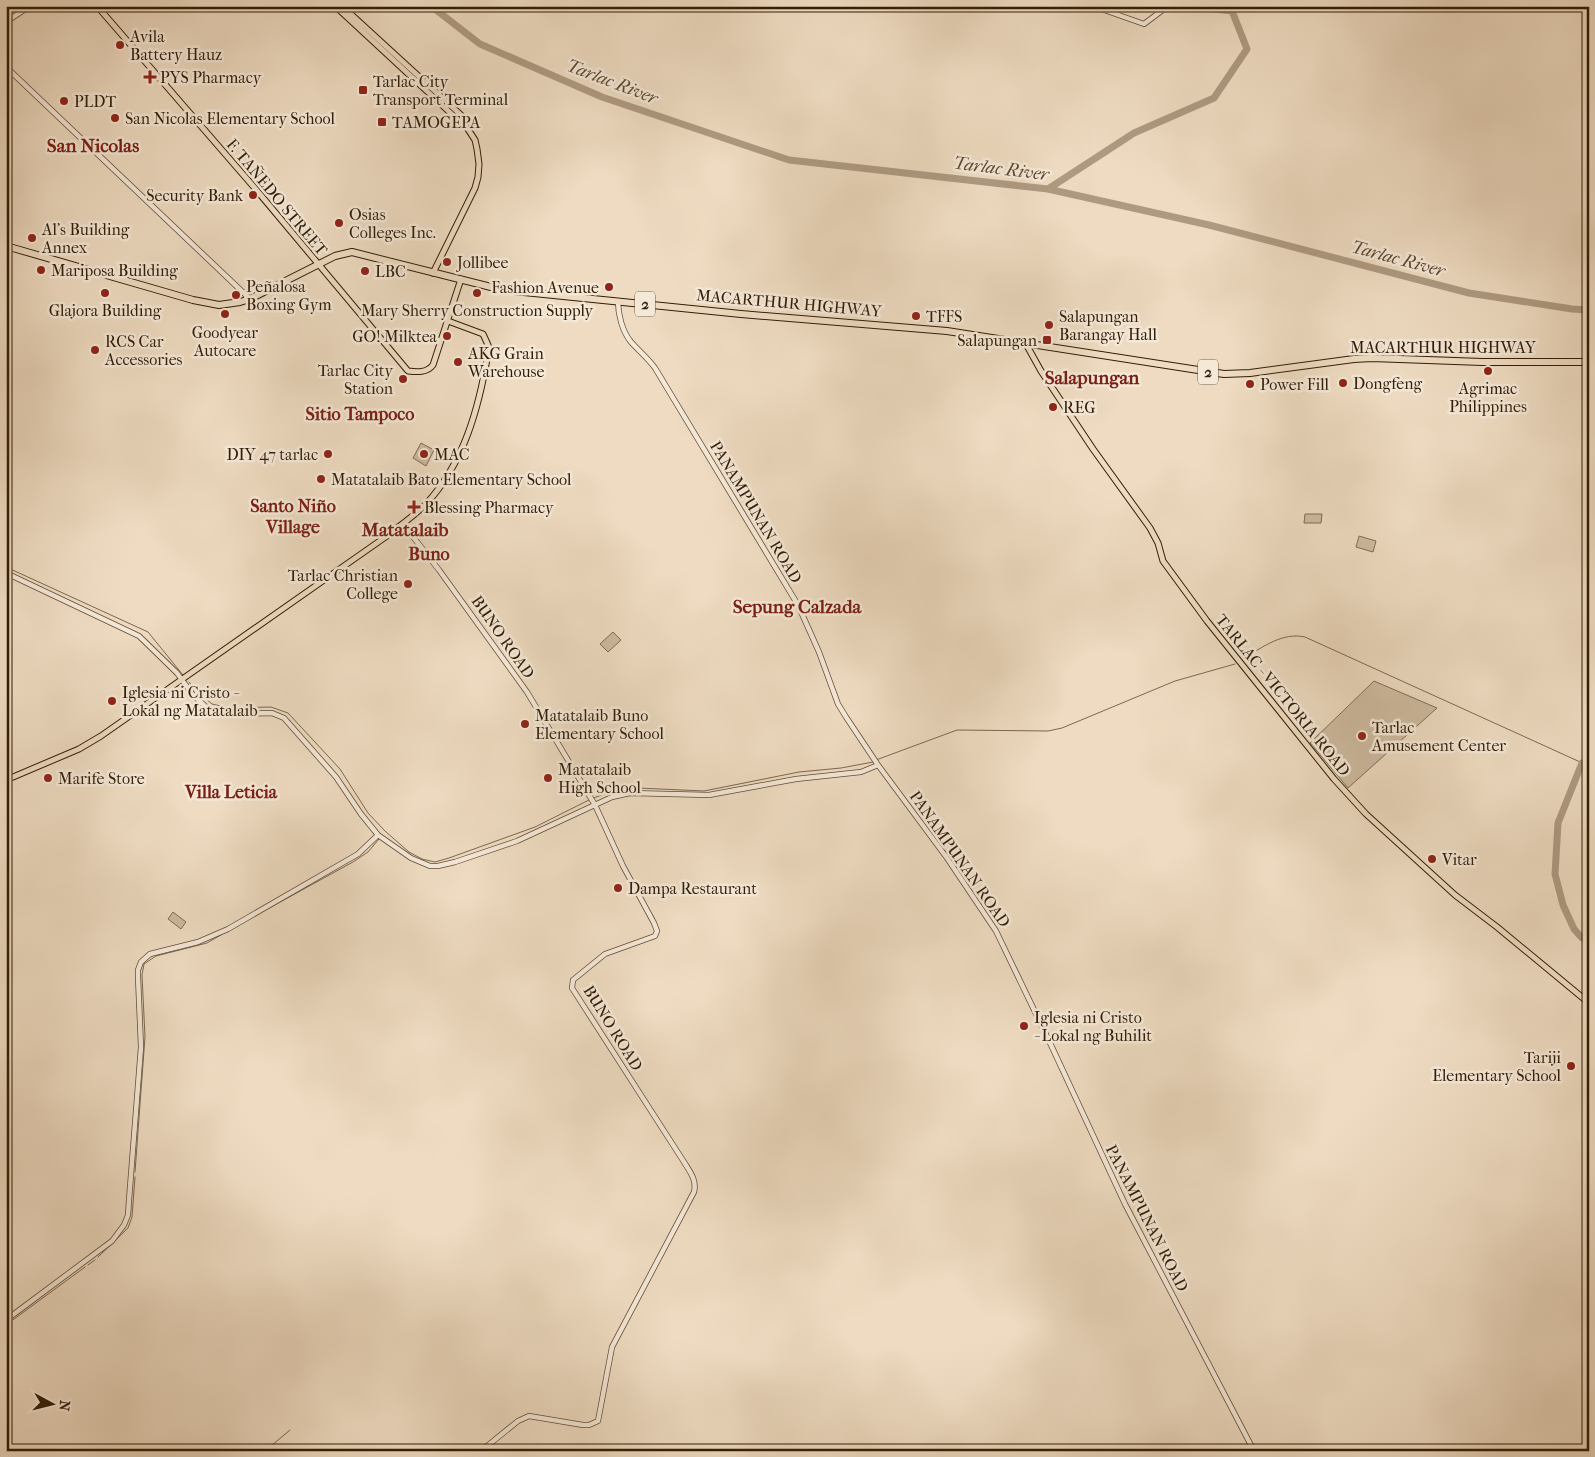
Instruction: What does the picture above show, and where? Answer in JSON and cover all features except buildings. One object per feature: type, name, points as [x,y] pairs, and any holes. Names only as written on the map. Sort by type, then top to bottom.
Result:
[{"type":"highway","name":"MACARTHUR HIGHWAY","points":[[6,246],[219,305],[250,299],[335,256],[352,252],[514,291],[741,314],[947,331],[1224,374],[1250,373],[1372,358],[1589,362]]},
{"type":"main road","name":"F. TAÑEDO STREET","points":[[98,6],[253,186],[408,371],[424,371],[432,367],[448,321]]},
{"type":"main road","points":[[335,6],[457,119],[462,120]]},
{"type":"main road","points":[[342,6],[461,115],[462,120],[475,140],[479,164],[475,188],[434,273]]},
{"type":"main road","points":[[6,780],[89,744],[403,524],[429,499],[454,466],[469,430],[486,364],[488,345],[483,334],[448,321],[460,279]]},
{"type":"main road","name":"TARLAC - VICTORIA ROAD","points":[[1026,344],[1038,366],[1093,449],[1150,528],[1158,543],[1163,560],[1172,573],[1207,621],[1334,779],[1366,814],[1455,895],[1589,1003]]},
{"type":"street","points":[[6,22],[30,6]]},
{"type":"street","points":[[1093,6],[1144,24],[1168,6]]},
{"type":"street","points":[[6,67],[250,299]]},
{"type":"street","name":"PANAMPUNAN ROAD","points":[[618,301],[618,314],[627,336],[656,368],[798,605],[819,652],[838,704],[876,762],[947,858],[996,931],[1125,1204],[1254,1451]]},
{"type":"street","name":"BUNO ROAD","points":[[403,524],[439,570],[522,685],[595,805],[623,866],[654,923],[657,934],[651,939],[605,954],[573,980],[572,988],[693,1176],[696,1184],[693,1195],[612,1347],[598,1421],[583,1425],[529,1416],[518,1422],[481,1451]]},
{"type":"street","points":[[6,573],[140,636],[172,667],[200,703],[215,711],[234,714],[272,713],[284,718],[336,776],[365,819],[378,834],[411,858],[430,866],[455,862],[518,840],[624,793],[644,792],[709,796],[803,777],[861,772],[876,762]]},
{"type":"street","points":[[6,1320],[101,1251],[118,1234],[128,1216],[140,1057],[138,970],[141,962],[147,956],[154,953],[198,942],[228,928],[358,854],[378,834]]},
{"type":"shaded area","name":"MAC","points":[[421,443],[434,450],[426,466],[413,458]]},
{"type":"shaded area","points":[[1305,514],[1322,514],[1321,523],[1304,523]]},
{"type":"shaded area","points":[[1359,536],[1376,541],[1373,552],[1356,547]]},
{"type":"shaded area","points":[[613,632],[621,640],[608,652],[600,644]]},
{"type":"shaded area","name":"Tarlac Amusement Center","points":[[1374,681],[1437,708],[1348,788],[1310,743]]},
{"type":"shaded area","points":[[173,912],[186,922],[181,929],[168,919]]},
{"type":"waterway","name":"Tarlac River","points":[[431,6],[480,44],[602,97],[789,160],[1048,189],[1209,225],[1469,293],[1589,310]]},
{"type":"waterway","points":[[1048,189],[1134,133],[1214,98],[1247,49],[1232,11],[1188,6]]},
{"type":"waterway","points":[[6,567],[148,632],[183,675]]},
{"type":"waterway","points":[[1245,657],[1281,638],[1305,637],[1589,766]]},
{"type":"waterway","points":[[876,760],[957,730],[1048,731],[1062,728],[1175,681],[1235,664]]},
{"type":"waterway","points":[[189,682],[212,704],[229,708],[271,707],[288,713],[340,769],[368,813],[409,852],[422,859],[435,862],[449,858],[535,827],[589,800]]},
{"type":"waterway","points":[[1582,763],[1589,746]]},
{"type":"waterway","points":[[594,798],[616,789],[704,791],[799,772],[841,768],[873,762]]},
{"type":"waterway","points":[[1582,763],[1558,823],[1555,874],[1563,905],[1574,929],[1589,942]]},
{"type":"waterway","points":[[251,918],[353,862],[368,852],[379,839]]},
{"type":"waterway","points":[[135,1172],[145,1037],[142,975],[144,964],[156,956],[207,943],[226,932]]},
{"type":"waterway","points":[[98,1257],[128,1228],[132,1217],[135,1177]]},
{"type":"waterway","points":[[88,1265],[95,1260]]},
{"type":"waterway","points":[[6,1325],[85,1267]]},
{"type":"waterway","points":[[265,1451],[290,1430]]},
{"type":"place","name":"Avila Battery Hauz","points":[[120,45]]},
{"type":"place","name":"PYS Pharmacy","points":[[150,77]]},
{"type":"place","name":"Tarlac City Transport Terminal","points":[[363,90]]},
{"type":"place","name":"PLDT","points":[[64,101]]},
{"type":"place","name":"San Nicolas Elementary School","points":[[115,118]]},
{"type":"place","name":"TAMOGEPA","points":[[382,122]]},
{"type":"place","name":"Security Bank","points":[[253,195]]},
{"type":"place","name":"Osias Colleges Inc.","points":[[339,223]]},
{"type":"place","name":"Al's Building Annex","points":[[32,238]]},
{"type":"place","name":"Jollibee","points":[[447,262]]},
{"type":"place","name":"Mariposa Building","points":[[41,270]]},
{"type":"place","name":"LBC","points":[[365,271]]},
{"type":"place","name":"Fashion Avenue","points":[[609,287]]},
{"type":"place","name":"Glajora Building","points":[[105,293]]},
{"type":"place","name":"Mary Sherry Construction Supply","points":[[477,293]]},
{"type":"place","name":"Peñalosa Boxing Gym","points":[[236,295]]},
{"type":"place","name":"Goodyear Autocare","points":[[225,314]]},
{"type":"place","name":"TFFS","points":[[916,316]]},
{"type":"place","name":"Salapungan Barangay Hall","points":[[1049,325]]},
{"type":"place","name":"GO! Milktea","points":[[447,336]]},
{"type":"place","name":"Salapungan","points":[[1047,340]]},
{"type":"place","name":"RCS Car Accessories","points":[[95,350]]},
{"type":"place","name":"AKG Grain Warehouse","points":[[458,362]]},
{"type":"place","name":"Agrimac Philippines","points":[[1488,371]]},
{"type":"place","name":"Tarlac City Station","points":[[403,379]]},
{"type":"place","name":"Dongfeng","points":[[1343,383]]},
{"type":"place","name":"Power Fill","points":[[1250,384]]},
{"type":"place","name":"REG","points":[[1053,407]]},
{"type":"place","name":"DIY 47 tarlac","points":[[328,454]]},
{"type":"place","name":"MAC","points":[[424,454]]},
{"type":"place","name":"Matatalaib Bato Elementary School","points":[[321,479]]},
{"type":"place","name":"Blessing Pharmacy","points":[[414,507]]},
{"type":"place","name":"Tarlac Christian College","points":[[408,584]]},
{"type":"place","name":"Iglesia ni Cristo - Lokal ng Matatalaib","points":[[112,701]]},
{"type":"place","name":"Matatalaib Buno Elementary School","points":[[525,724]]},
{"type":"place","name":"Tarlac Amusement Center","points":[[1362,736]]},
{"type":"place","name":"Marife Store","points":[[48,778]]},
{"type":"place","name":"Matatalaib High School","points":[[548,778]]},
{"type":"place","name":"Vitar","points":[[1432,859]]},
{"type":"place","name":"Dampa Restaurant","points":[[618,888]]},
{"type":"place","name":"Iglesia ni Cristo - Lokal ng Buhilit","points":[[1024,1026]]},
{"type":"place","name":"Tariji Elementary School","points":[[1571,1066]]},
{"type":"district","name":"San Nicolas","points":[[93,146]]},
{"type":"district","name":"Salapungan","points":[[1092,378]]},
{"type":"district","name":"Sitio Tampoco","points":[[360,414]]},
{"type":"district","name":"Santo Niño Village","points":[[293,516]]},
{"type":"district","name":"Matatalaib","points":[[405,530]]},
{"type":"district","name":"Buno","points":[[429,554]]},
{"type":"district","name":"Sepung Calzada","points":[[797,607]]},
{"type":"district","name":"Villa Leticia","points":[[231,792]]}]
